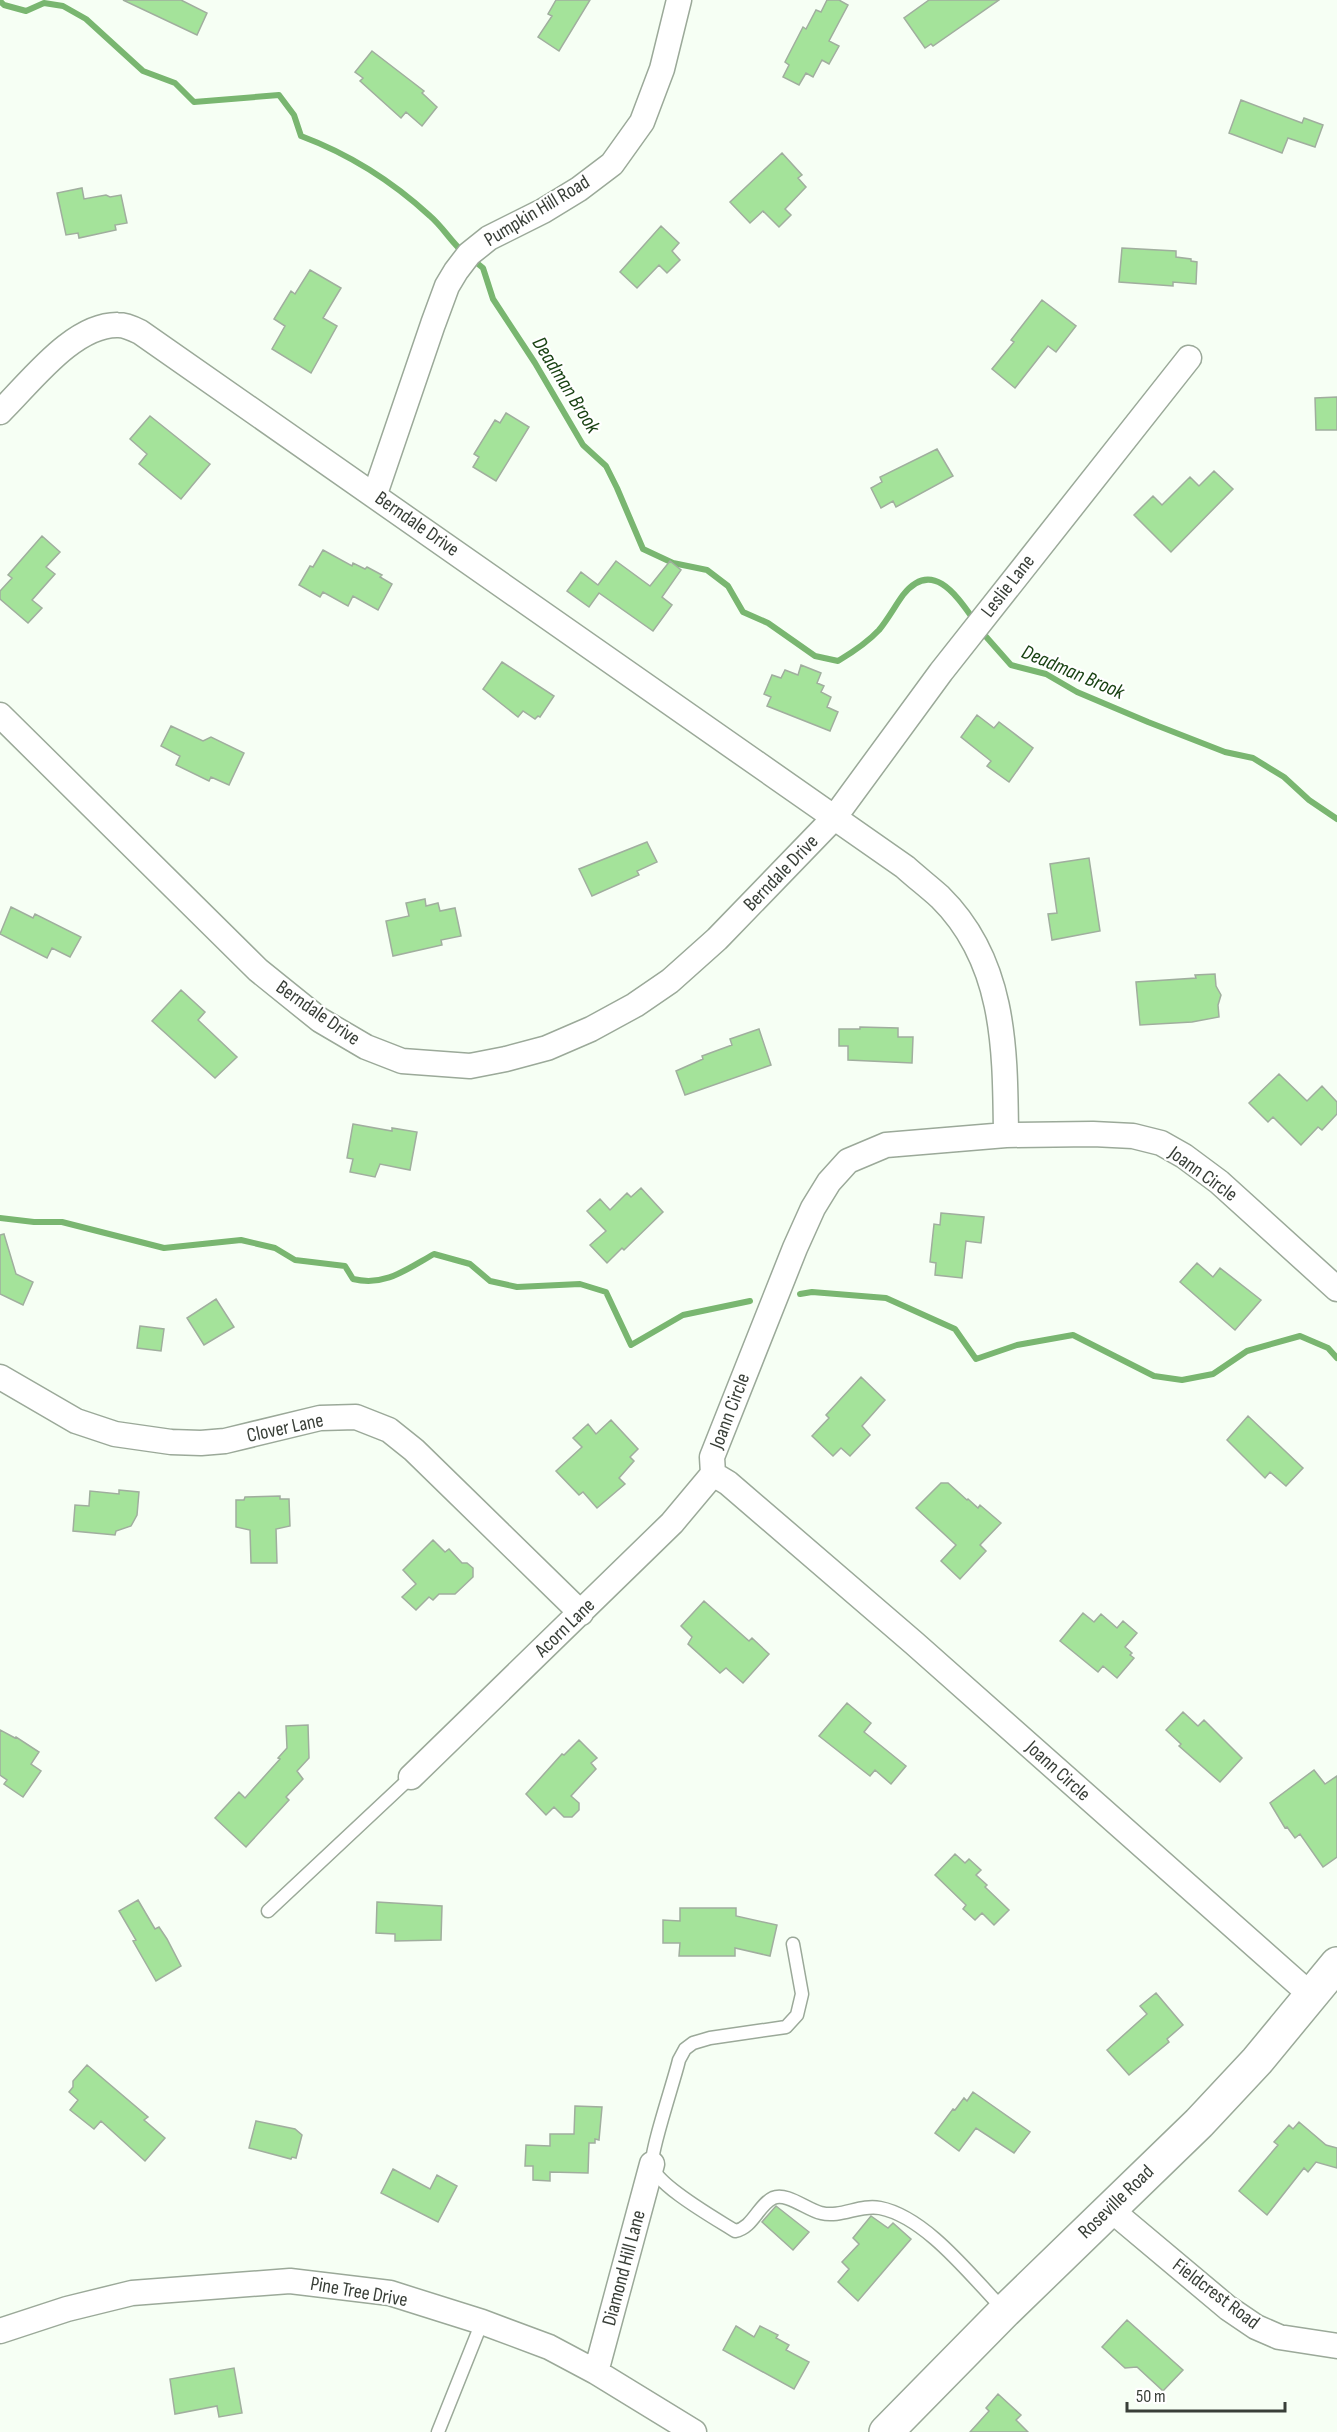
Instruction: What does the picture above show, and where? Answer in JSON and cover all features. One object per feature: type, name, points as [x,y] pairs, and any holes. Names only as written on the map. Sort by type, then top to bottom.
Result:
[{"type":"street","name":"Pumpkin Hill Road","points":[[375,494],[433,324],[447,286],[456,271],[469,254],[489,238],[552,206],[612,164],[642,122],[662,69],[679,0]]},
{"type":"street","name":"Berndale Drive","points":[[0,412],[65,348],[83,334],[98,327],[120,325],[141,332],[905,867],[941,898],[965,928],[984,961],[997,1000],[1003,1037],[1006,1135]]},
{"type":"street","name":"Leslie Lane","points":[[834,818],[987,612],[1189,358]]},
{"type":"street","name":"Berndale Drive","points":[[0,715],[258,970],[320,1020],[366,1047],[402,1061],[470,1066],[506,1059],[547,1048],[591,1029],[635,1005],[670,981],[717,939],[834,818]]},
{"type":"street","name":"Joann Circle","points":[[1312,1996],[914,1643],[728,1483],[713,1474],[712,1457],[813,1208],[830,1182],[848,1161],[886,1145],[1006,1135],[1133,1136],[1161,1143],[1184,1156],[1219,1182],[1337,1289]]},
{"type":"street","name":"Clover Lane","points":[[0,1377],[76,1421],[115,1434],[171,1442],[225,1441],[320,1418],[356,1417],[389,1430],[414,1450],[581,1613]]},
{"type":"street","name":"Acorn Lane","points":[[411,1777],[672,1523],[713,1474]]},
{"type":"street","name":"Roseville Road","points":[[886,2432],[1005,2310],[1199,2123],[1257,2061],[1337,1964]]},
{"type":"street","name":"Diamond Hill Lane","points":[[596,2372],[652,2164]]},
{"type":"street","name":"Fieldcrest Road","points":[[1110,2209],[1228,2308],[1256,2327],[1280,2337],[1337,2346]]},
{"type":"street","name":"Pine Tree Drive","points":[[0,2331],[67,2309],[132,2293],[290,2281],[390,2294],[482,2322],[549,2347],[596,2372],[694,2432]]},
{"type":"lane","points":[[268,1911],[411,1777]]},
{"type":"lane","points":[[793,1944],[802,1994],[797,2015],[786,2027],[710,2038],[693,2043],[685,2049],[679,2060],[652,2164],[656,2173],[693,2206],[735,2231],[745,2227],[772,2198],[779,2197],[818,2213],[830,2215],[845,2214],[867,2207],[879,2207],[896,2213],[932,2236],[1005,2310]]},
{"type":"lane","points":[[438,2432],[482,2322]]},
{"type":"building","points":[[123,0],[181,0],[207,13],[197,35]]},
{"type":"building","points":[[556,0],[590,0],[559,51],[538,37],[552,16],[548,14]]},
{"type":"building","points":[[827,0],[839,0],[848,5],[829,41],[839,46],[829,64],[822,60],[813,77],[806,73],[799,85],[783,77],[789,65],[785,62],[803,27],[806,29],[816,10],[821,12]]},
{"type":"building","points":[[929,0],[999,0],[933,46],[931,44],[925,48],[904,18]]},
{"type":"building","points":[[372,51],[424,91],[422,93],[437,107],[422,126],[406,112],[401,118],[360,81],[363,78],[355,72]]},
{"type":"building","points":[[1241,100],[1302,123],[1304,118],[1323,125],[1315,147],[1288,138],[1282,153],[1229,133]]},
{"type":"building","points":[[782,153],[802,175],[798,178],[806,187],[785,209],[791,215],[779,227],[763,211],[750,223],[730,202]]},
{"type":"building","points":[[82,188],[84,199],[121,195],[127,223],[115,225],[116,230],[79,238],[78,233],[66,235],[57,193]]},
{"type":"building","points":[[661,226],[679,243],[672,251],[680,260],[667,273],[659,265],[637,288],[620,272]]},
{"type":"building","points":[[1122,248],[1176,251],[1176,257],[1197,262],[1196,284],[1173,282],[1173,286],[1119,282]]},
{"type":"building","points":[[310,270],[341,288],[323,318],[337,326],[311,373],[272,349],[285,326],[274,319],[291,291],[295,294]]},
{"type":"building","points":[[1042,300],[1076,326],[1056,352],[1048,346],[1015,388],[992,369],[1014,342],[1011,340]]},
{"type":"building","points":[[1337,397],[1337,430],[1316,430],[1315,398]]},
{"type":"building","points":[[506,413],[529,427],[496,481],[473,467],[479,457],[474,454],[495,420],[500,423]]},
{"type":"building","points":[[150,416],[210,464],[181,499],[139,464],[147,454],[130,439]]},
{"type":"building","points":[[937,449],[953,476],[896,507],[893,501],[881,508],[871,488],[882,482],[880,477]]},
{"type":"building","points":[[1214,471],[1233,489],[1171,552],[1134,515],[1153,496],[1162,505],[1190,477],[1199,486]]},
{"type":"building","points":[[42,536],[60,552],[46,567],[55,574],[32,600],[42,608],[28,623],[0,599],[0,591],[12,578],[8,575]]},
{"type":"building","points":[[323,550],[352,566],[353,563],[365,569],[367,567],[382,575],[380,577],[392,584],[378,610],[353,596],[348,606],[323,592],[320,597],[299,585]]},
{"type":"building","points":[[616,561],[650,586],[670,561],[681,570],[662,597],[672,605],[653,631],[599,593],[589,607],[567,591],[581,572],[598,585]]},
{"type":"building","points":[[502,662],[554,696],[540,717],[535,719],[523,711],[518,717],[483,689]]},
{"type":"building","points":[[801,665],[821,673],[817,683],[824,686],[821,692],[831,697],[827,707],[838,712],[830,731],[767,706],[771,697],[764,694],[772,675],[781,678],[785,670],[798,675]]},
{"type":"building","points":[[977,715],[994,728],[999,722],[1033,748],[1009,782],[987,766],[991,761],[961,737]]},
{"type":"building","points":[[171,726],[203,741],[211,737],[244,753],[229,785],[211,777],[209,781],[176,765],[180,756],[161,746]]},
{"type":"building","points":[[647,842],[657,862],[637,871],[639,875],[592,896],[579,869]]},
{"type":"building","points":[[1089,858],[1100,931],[1052,940],[1048,914],[1057,913],[1050,864]]},
{"type":"building","points":[[425,899],[426,906],[438,903],[440,911],[455,908],[461,936],[441,940],[442,945],[393,956],[386,921],[409,916],[406,903]]},
{"type":"building","points":[[11,907],[33,918],[35,914],[81,937],[70,957],[52,948],[47,958],[0,934]]},
{"type":"building","points":[[1215,974],[1216,986],[1221,995],[1218,1005],[1219,1017],[1192,1022],[1140,1025],[1136,982],[1196,978],[1195,975]]},
{"type":"building","points":[[181,990],[205,1012],[198,1020],[237,1057],[215,1078],[152,1021]]},
{"type":"building","points":[[860,1027],[898,1028],[898,1037],[913,1037],[912,1063],[848,1060],[848,1046],[839,1046],[839,1029],[860,1029]]},
{"type":"building","points":[[759,1029],[771,1065],[685,1095],[676,1071],[703,1059],[702,1056],[732,1045],[730,1039]]},
{"type":"building","points":[[1279,1074],[1307,1101],[1322,1086],[1337,1102],[1337,1114],[1322,1130],[1318,1127],[1301,1145],[1273,1117],[1268,1122],[1249,1103]]},
{"type":"building","points":[[353,1124],[392,1131],[392,1128],[417,1132],[410,1170],[380,1164],[375,1177],[350,1172],[353,1159],[347,1158]]},
{"type":"building","points":[[641,1188],[663,1212],[624,1250],[622,1248],[607,1263],[590,1245],[606,1231],[587,1211],[600,1199],[610,1210],[627,1193],[631,1197]]},
{"type":"building","points":[[941,1213],[984,1217],[981,1243],[966,1241],[962,1278],[935,1275],[936,1263],[930,1262],[934,1224],[940,1225]]},
{"type":"building","points":[[4,1234],[16,1274],[33,1282],[23,1305],[0,1294],[0,1235]]},
{"type":"building","points":[[1197,1263],[1213,1277],[1220,1268],[1261,1300],[1235,1330],[1180,1282]]},
{"type":"building","points":[[216,1299],[234,1327],[204,1345],[187,1318]]},
{"type":"building","points":[[140,1326],[164,1329],[161,1351],[137,1348]]},
{"type":"building","points":[[861,1377],[885,1400],[862,1426],[870,1435],[850,1456],[841,1448],[833,1456],[812,1436],[829,1418],[826,1415]]},
{"type":"building","points":[[1248,1416],[1303,1468],[1286,1486],[1270,1472],[1265,1478],[1227,1440]]},
{"type":"building","points":[[611,1420],[638,1449],[630,1457],[634,1461],[619,1478],[625,1484],[597,1508],[583,1492],[579,1495],[556,1471],[582,1447],[573,1438],[588,1424],[596,1434]]},
{"type":"building","points":[[941,1483],[948,1483],[967,1500],[978,1508],[980,1505],[1001,1523],[980,1545],[986,1551],[960,1579],[941,1561],[956,1545],[916,1508]]},
{"type":"building","points":[[119,1490],[139,1492],[137,1515],[131,1526],[116,1531],[115,1535],[73,1531],[75,1505],[89,1506],[90,1491],[119,1494]]},
{"type":"building","points":[[280,1496],[280,1499],[289,1499],[290,1526],[276,1529],[277,1563],[251,1563],[250,1530],[236,1527],[236,1500],[244,1500],[245,1497]]},
{"type":"building","points":[[433,1540],[445,1552],[449,1549],[462,1563],[467,1563],[473,1568],[473,1577],[455,1594],[439,1594],[433,1600],[429,1597],[416,1610],[402,1597],[416,1584],[403,1570]]},
{"type":"building","points":[[704,1601],[749,1641],[752,1638],[769,1654],[743,1683],[726,1668],[720,1673],[688,1644],[692,1637],[681,1626]]},
{"type":"building","points":[[1083,1613],[1094,1622],[1101,1614],[1117,1628],[1123,1621],[1137,1633],[1125,1647],[1134,1658],[1117,1678],[1103,1666],[1098,1672],[1060,1641]]},
{"type":"building","points":[[847,1703],[871,1723],[864,1732],[906,1766],[891,1784],[875,1770],[870,1776],[819,1736]]},
{"type":"building","points":[[1183,1712],[1198,1726],[1204,1720],[1242,1758],[1220,1782],[1179,1746],[1181,1744],[1166,1730]]},
{"type":"building","points":[[308,1725],[309,1758],[297,1771],[303,1779],[286,1797],[289,1800],[246,1847],[215,1818],[239,1792],[245,1798],[280,1759],[278,1758],[287,1748],[286,1726]]},
{"type":"building","points":[[0,1730],[39,1752],[31,1764],[41,1771],[23,1797],[4,1784],[7,1780],[0,1775]]},
{"type":"building","points":[[579,1740],[597,1758],[591,1763],[596,1769],[571,1796],[579,1803],[579,1810],[572,1817],[564,1817],[554,1807],[546,1815],[526,1794],[562,1754],[564,1755]]},
{"type":"building","points":[[1314,1770],[1325,1784],[1337,1776],[1337,1857],[1323,1867],[1300,1834],[1295,1838],[1287,1827],[1285,1828],[1270,1803]]},
{"type":"building","points":[[955,1854],[965,1863],[969,1859],[981,1870],[976,1875],[1009,1910],[994,1925],[982,1913],[975,1920],[963,1909],[966,1905],[935,1875]]},
{"type":"building","points":[[138,1900],[155,1929],[159,1927],[167,1939],[181,1966],[156,1981],[119,1911]]},
{"type":"building","points":[[377,1902],[442,1906],[441,1940],[395,1941],[395,1934],[376,1933]]},
{"type":"building","points":[[680,1908],[736,1908],[736,1916],[777,1925],[770,1956],[735,1948],[735,1956],[679,1956],[680,1943],[663,1943],[663,1920],[680,1921]]},
{"type":"building","points":[[1156,1993],[1183,2025],[1167,2039],[1169,2042],[1129,2075],[1107,2050],[1147,2014],[1140,2006]]},
{"type":"building","points":[[87,2065],[148,2117],[144,2120],[165,2138],[145,2161],[101,2121],[94,2129],[70,2110],[78,2100],[69,2092],[73,2087],[73,2081]]},
{"type":"building","points":[[973,2092],[1030,2132],[1014,2153],[976,2128],[959,2151],[935,2133],[953,2109],[955,2110],[964,2098],[967,2101]]},
{"type":"building","points":[[575,2106],[602,2107],[599,2140],[595,2139],[595,2143],[589,2143],[588,2173],[550,2172],[550,2181],[533,2180],[533,2166],[525,2166],[526,2145],[550,2146],[550,2134],[574,2134]]},
{"type":"building","points":[[256,2121],[295,2129],[302,2135],[296,2158],[291,2159],[249,2148]]},
{"type":"building","points":[[1299,2122],[1326,2145],[1337,2148],[1337,2168],[1316,2162],[1308,2172],[1304,2168],[1267,2215],[1239,2191],[1278,2145],[1274,2142],[1289,2125],[1293,2129]]},
{"type":"building","points":[[393,2169],[430,2189],[437,2175],[457,2186],[438,2222],[381,2193]]},
{"type":"building","points":[[776,2206],[809,2232],[793,2250],[762,2222]]},
{"type":"building","points":[[871,2216],[888,2228],[893,2223],[911,2239],[858,2301],[838,2282],[849,2269],[842,2262],[859,2244],[853,2238]]},
{"type":"building","points":[[1127,2320],[1183,2370],[1163,2391],[1137,2367],[1125,2368],[1102,2347]]},
{"type":"building","points":[[736,2326],[754,2337],[760,2326],[778,2335],[776,2338],[789,2345],[786,2350],[809,2362],[794,2389],[723,2350]]},
{"type":"building","points":[[234,2368],[242,2413],[219,2417],[217,2406],[175,2414],[170,2379]]},
{"type":"building","points":[[998,2394],[1021,2415],[1016,2420],[1028,2432],[970,2432],[989,2411],[986,2408]]},
{"type":"waterway","name":"Deadman Brook","points":[[0,1],[4,5],[26,11],[44,3],[63,6],[86,19],[143,71],[175,83],[194,102],[279,95],[294,115],[301,136],[336,151],[385,180],[435,220],[464,253]]},
{"type":"waterway","name":"Deadman Brook","points":[[472,259],[483,268],[493,299],[535,363],[583,445],[606,466],[643,549],[673,563],[707,570],[728,586],[743,612],[768,623],[815,656],[838,661],[874,635],[903,595],[914,584],[924,580],[934,580],[952,592],[974,620]]},
{"type":"waterway","name":"Deadman Brook","points":[[981,631],[1011,665],[1046,674],[1077,692],[1225,752],[1253,758],[1284,777],[1309,800],[1337,819]]},
{"type":"waterway","points":[[0,1218],[34,1222],[62,1222],[164,1248],[241,1240],[275,1248],[295,1260],[345,1266],[353,1279],[365,1281],[386,1279],[434,1254],[470,1264],[490,1281],[517,1287],[580,1284],[606,1292],[631,1345],[683,1315],[750,1301]]},
{"type":"waterway","points":[[800,1294],[812,1292],[886,1298],[955,1329],[976,1359],[1017,1345],[1073,1335],[1154,1376],[1182,1380],[1213,1374],[1247,1351],[1300,1336],[1328,1348],[1337,1358]]}]
